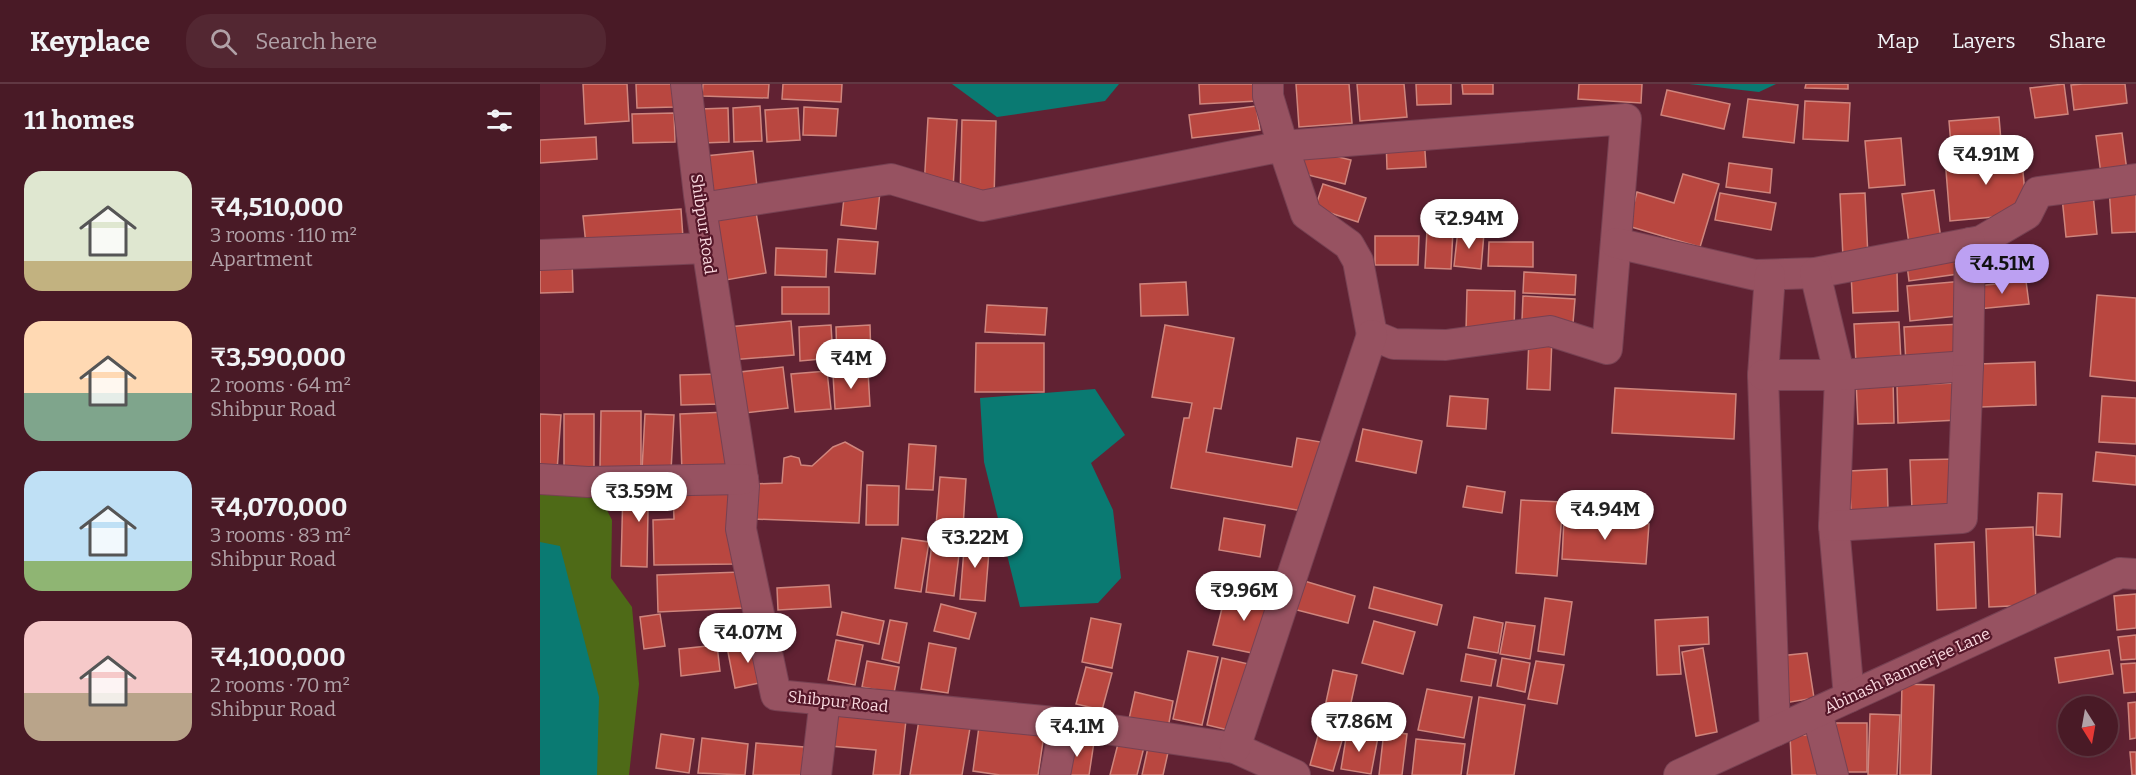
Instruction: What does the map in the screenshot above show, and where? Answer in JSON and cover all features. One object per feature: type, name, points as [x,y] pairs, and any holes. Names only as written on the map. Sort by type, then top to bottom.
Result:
[{"type":"street","name":"Shibpur Road","points":[[686,84],[702,208],[743,479],[741,529],[776,695],[1065,723],[1235,748],[1295,775]]},
{"type":"street","points":[[1235,748],[1372,335],[1358,261],[1349,245],[1306,214],[1268,96],[1268,84]]},
{"type":"street","points":[[702,208],[891,179],[982,206],[1283,146],[1626,119],[1606,349],[1550,331],[1446,345],[1394,344],[1372,335]]},
{"type":"street","points":[[1616,243],[1755,275],[1815,273],[1981,241],[2027,214],[2037,192],[2136,179]]},
{"type":"street","points":[[1834,526],[1962,518],[1970,243]]},
{"type":"street","points":[[540,255],[708,248]]},
{"type":"street","points":[[1815,273],[1840,375],[1834,526],[1849,697]]},
{"type":"street","points":[[1770,275],[1763,375],[1775,731]]},
{"type":"street","points":[[1763,375],[1840,375],[1968,366]]},
{"type":"street","points":[[540,479],[588,482],[743,479]]},
{"type":"street","name":"Abinash Bannerjee Lane","points":[[1679,775],[2120,573],[2136,574]]},
{"type":"street","points":[[816,775],[825,700]]},
{"type":"street","points":[[1818,712],[1833,775]]},
{"type":"street","points":[[1055,775],[1065,723]]},
{"type":"green space","points":[[540,491],[601,498],[612,520],[611,578],[632,607],[639,684],[629,775],[540,775]]},
{"type":"water","points":[[952,84],[1119,84],[1105,101],[997,117]]},
{"type":"water","points":[[1689,84],[1776,84],[1759,92]]},
{"type":"water","points":[[1095,389],[1125,435],[1091,463],[1113,510],[1121,578],[1098,603],[1020,607],[984,462],[980,398]]},
{"type":"water","points":[[540,542],[560,546],[599,697],[597,775],[540,775]]},
{"type":"building","points":[[583,84],[627,84],[629,121],[585,124]]},
{"type":"building","points":[[636,84],[674,84],[675,107],[637,108]]},
{"type":"building","points":[[703,84],[769,84],[768,98],[702,96]]},
{"type":"building","points":[[783,84],[842,84],[841,102],[782,99]]},
{"type":"building","points":[[1199,84],[1257,84],[1258,101],[1200,104]]},
{"type":"building","points":[[1296,84],[1349,84],[1352,123],[1299,127]]},
{"type":"building","points":[[1357,84],[1404,84],[1407,117],[1360,121]]},
{"type":"building","points":[[1416,84],[1451,84],[1451,104],[1417,105]]},
{"type":"building","points":[[1462,84],[1493,84],[1493,94],[1463,94]]},
{"type":"building","points":[[1579,84],[1642,84],[1641,103],[1578,99]]},
{"type":"building","points":[[1806,84],[1848,84],[1848,89],[1805,88]]},
{"type":"building","points":[[2064,84],[2068,114],[2035,118],[2030,88]]},
{"type":"building","points":[[2125,84],[2127,103],[2074,110],[2071,85]]},
{"type":"building","points":[[1667,90],[1730,104],[1724,129],[1661,115]]},
{"type":"building","points":[[1748,99],[1798,105],[1794,143],[1743,137]]},
{"type":"building","points":[[1805,101],[1850,103],[1848,141],[1803,139]]},
{"type":"building","points":[[760,106],[762,141],[734,142],[733,108]]},
{"type":"building","points":[[1256,106],[1260,130],[1192,138],[1189,115]]},
{"type":"building","points":[[804,107],[838,109],[836,136],[803,135]]},
{"type":"building","points":[[728,108],[729,142],[702,143],[700,109]]},
{"type":"building","points":[[798,108],[800,140],[767,142],[765,110]]},
{"type":"building","points":[[674,113],[675,142],[633,143],[632,114]]},
{"type":"building","points":[[1999,117],[2001,141],[1951,145],[1949,121]]},
{"type":"building","points":[[928,118],[957,120],[953,189],[924,188]]},
{"type":"building","points":[[962,120],[996,121],[994,199],[960,198]]},
{"type":"building","points":[[2122,133],[2127,171],[2101,174],[2096,136]]},
{"type":"building","points":[[1424,136],[1426,167],[1387,169],[1386,138]]},
{"type":"building","points":[[596,137],[597,159],[540,163],[540,140]]},
{"type":"building","points":[[1901,138],[1905,185],[1869,188],[1865,141]]},
{"type":"building","points":[[1306,149],[1351,160],[1345,184],[1300,173]]},
{"type":"building","points":[[753,151],[757,187],[708,192],[705,156]]},
{"type":"building","points":[[2021,151],[2027,214],[1950,221],[1945,158]]},
{"type":"building","points":[[1729,163],[1772,169],[1770,193],[1726,187]]},
{"type":"building","points":[[1683,174],[1719,184],[1700,247],[1628,226],[1637,192],[1674,203]]},
{"type":"building","points":[[1323,184],[1366,198],[1358,222],[1315,208]]},
{"type":"building","points":[[2136,185],[2136,232],[2112,233],[2109,187]]},
{"type":"building","points":[[845,189],[880,192],[876,229],[841,225]]},
{"type":"building","points":[[1934,190],[1941,239],[1909,244],[1902,194]]},
{"type":"building","points":[[1720,193],[1776,203],[1771,230],[1715,220]]},
{"type":"building","points":[[1865,193],[1868,257],[1843,258],[1840,194]]},
{"type":"building","points":[[2093,194],[2097,234],[2066,237],[2062,197]]},
{"type":"building","points":[[755,206],[766,273],[726,280],[715,213]]},
{"type":"building","points":[[681,209],[683,238],[586,245],[583,216]]},
{"type":"building","points":[[1427,230],[1453,230],[1451,269],[1425,268]]},
{"type":"building","points":[[1458,230],[1484,233],[1481,269],[1454,266]]},
{"type":"building","points":[[1375,236],[1419,236],[1418,265],[1375,265]]},
{"type":"building","points":[[838,239],[878,242],[875,274],[835,272]]},
{"type":"building","points":[[1489,242],[1533,242],[1533,267],[1488,266]]},
{"type":"building","points":[[776,248],[827,250],[826,277],[775,275]]},
{"type":"building","points":[[1961,248],[1965,273],[1909,281],[1906,257]]},
{"type":"building","points":[[572,260],[573,292],[540,293],[540,261]]},
{"type":"building","points":[[1897,271],[1898,311],[1853,313],[1851,273]]},
{"type":"building","points":[[1524,272],[1576,275],[1575,295],[1523,293]]},
{"type":"building","points":[[1964,281],[1967,315],[1910,321],[1907,286]]},
{"type":"building","points":[[2026,281],[2029,304],[1978,309],[1976,286]]},
{"type":"building","points":[[1186,282],[1188,315],[1141,316],[1140,284]]},
{"type":"building","points":[[782,287],[829,287],[829,314],[782,314]]},
{"type":"building","points":[[1467,290],[1515,291],[1514,333],[1466,332]]},
{"type":"building","points":[[2097,295],[2136,298],[2136,381],[2090,376]]},
{"type":"building","points":[[1523,296],[1575,299],[1573,323],[1522,320]]},
{"type":"building","points":[[987,305],[1047,308],[1045,335],[985,332]]},
{"type":"building","points":[[791,321],[794,355],[730,360],[728,327]]},
{"type":"building","points":[[1899,322],[1901,362],[1856,364],[1854,324]]},
{"type":"building","points":[[1962,324],[1963,361],[1906,364],[1904,327]]},
{"type":"building","points":[[831,325],[833,358],[800,361],[799,327]]},
{"type":"building","points":[[870,325],[871,361],[837,362],[836,327]]},
{"type":"building","points":[[1165,325],[1234,338],[1221,409],[1214,408],[1206,452],[1292,467],[1297,438],[1321,442],[1308,512],[1171,488],[1184,418],[1189,418],[1192,403],[1152,397]]},
{"type":"building","points":[[1529,337],[1552,337],[1550,390],[1527,389]]},
{"type":"building","points":[[976,343],[1044,343],[1044,392],[975,392]]},
{"type":"building","points":[[2035,362],[2036,405],[1981,407],[1979,364]]},
{"type":"building","points":[[783,367],[788,408],[745,413],[740,372]]},
{"type":"building","points":[[827,371],[831,409],[795,412],[791,374]]},
{"type":"building","points":[[868,371],[870,406],[835,409],[833,374]]},
{"type":"building","points":[[719,374],[719,404],[681,405],[680,375]]},
{"type":"building","points":[[1893,378],[1894,423],[1858,424],[1856,380]]},
{"type":"building","points":[[1957,383],[1959,420],[1898,423],[1897,385]]},
{"type":"building","points":[[1615,388],[1736,394],[1734,439],[1612,433]]},
{"type":"building","points":[[1450,396],[1488,399],[1486,429],[1447,426]]},
{"type":"building","points":[[2102,396],[2136,398],[2136,444],[2099,442]]},
{"type":"building","points":[[601,411],[641,411],[641,468],[600,468]]},
{"type":"building","points":[[728,412],[731,471],[682,473],[680,414]]},
{"type":"building","points":[[540,414],[561,415],[557,471],[540,470]]},
{"type":"building","points":[[564,414],[594,414],[594,476],[564,476]]},
{"type":"building","points":[[645,414],[674,415],[671,471],[642,470]]},
{"type":"building","points":[[1363,429],[1422,441],[1416,473],[1356,461]]},
{"type":"building","points":[[845,442],[863,452],[859,523],[753,519],[752,484],[782,483],[784,458],[791,456],[799,458],[801,465],[812,466],[833,447]]},
{"type":"building","points":[[909,444],[936,446],[933,490],[906,489]]},
{"type":"building","points":[[2096,452],[2136,456],[2136,485],[2093,481]]},
{"type":"building","points":[[1956,459],[1957,508],[1912,510],[1910,460]]},
{"type":"building","points":[[1887,469],[1888,511],[1851,512],[1849,471]]},
{"type":"building","points":[[940,477],[966,479],[963,528],[936,526]]},
{"type":"building","points":[[867,485],[899,486],[898,525],[866,525]]},
{"type":"building","points":[[1467,486],[1505,492],[1502,513],[1463,507]]},
{"type":"building","points":[[623,489],[668,490],[667,510],[648,510],[647,567],[621,566]]},
{"type":"building","points":[[732,490],[734,564],[654,565],[653,520],[674,519],[673,492]]},
{"type":"building","points":[[2038,493],[2062,494],[2060,537],[2036,535]]},
{"type":"building","points":[[1521,500],[1563,502],[1557,576],[1516,573]]},
{"type":"building","points":[[1224,518],[1265,525],[1260,557],[1219,550]]},
{"type":"building","points":[[1564,519],[1649,524],[1646,564],[1562,559]]},
{"type":"building","points":[[2033,527],[2036,605],[1989,607],[1986,529]]},
{"type":"building","points":[[933,535],[961,538],[954,596],[926,592]]},
{"type":"building","points":[[965,537],[990,539],[985,601],[960,599]]},
{"type":"building","points":[[902,538],[929,542],[921,592],[895,588]]},
{"type":"building","points":[[1974,542],[1976,608],[1937,610],[1935,544]]},
{"type":"building","points":[[741,572],[743,608],[658,612],[657,575]]},
{"type":"building","points":[[1301,580],[1355,596],[1348,623],[1293,609]]},
{"type":"building","points":[[829,585],[831,607],[778,610],[777,588]]},
{"type":"building","points":[[1374,587],[1442,605],[1437,625],[1369,608]]},
{"type":"building","points":[[1227,588],[1275,599],[1262,655],[1213,645]]},
{"type":"building","points":[[2136,594],[2136,628],[2117,630],[2114,596]]},
{"type":"building","points":[[1545,598],[1572,602],[1564,655],[1538,651]]},
{"type":"building","points":[[941,604],[976,613],[969,639],[934,631]]},
{"type":"building","points":[[842,612],[884,621],[879,644],[837,635]]},
{"type":"building","points":[[660,614],[665,646],[644,649],[640,617]]},
{"type":"building","points":[[1474,617],[1503,623],[1498,653],[1468,648]]},
{"type":"building","points":[[1708,617],[1709,644],[1679,646],[1681,674],[1657,675],[1655,620]]},
{"type":"building","points":[[1091,618],[1121,624],[1112,668],[1082,662]]},
{"type":"building","points":[[890,620],[907,623],[899,663],[882,659]]},
{"type":"building","points":[[1374,621],[1415,632],[1403,674],[1362,663]]},
{"type":"building","points":[[1506,622],[1535,626],[1530,659],[1500,654]]},
{"type":"building","points":[[2136,635],[2136,659],[2121,660],[2118,637]]},
{"type":"building","points":[[761,640],[769,681],[735,688],[727,647]]},
{"type":"building","points":[[836,640],[863,645],[855,685],[828,680]]},
{"type":"building","points":[[929,643],[956,648],[948,693],[921,689]]},
{"type":"building","points":[[717,645],[720,671],[681,676],[679,649]]},
{"type":"building","points":[[1703,648],[1717,732],[1696,736],[1682,652]]},
{"type":"building","points":[[2109,650],[2113,674],[2059,683],[2055,658]]},
{"type":"building","points":[[1188,651],[1218,657],[1202,725],[1173,719]]},
{"type":"building","points":[[1807,653],[1814,698],[1785,703],[1779,656]]},
{"type":"building","points":[[1466,654],[1496,660],[1491,686],[1461,681]]},
{"type":"building","points":[[1222,658],[1253,665],[1237,732],[1207,725]]},
{"type":"building","points":[[1502,658],[1530,663],[1525,692],[1497,686]]},
{"type":"building","points":[[867,661],[899,667],[894,693],[862,687]]},
{"type":"building","points":[[1536,661],[1564,665],[1557,704],[1528,699]]},
{"type":"building","points":[[2136,663],[2136,692],[2124,693],[2121,664]]},
{"type":"building","points":[[1086,667],[1112,673],[1102,710],[1076,704]]},
{"type":"building","points":[[1333,670],[1357,675],[1347,721],[1323,716]]},
{"type":"building","points":[[1902,684],[1934,685],[1931,775],[1900,775]]},
{"type":"building","points":[[1427,689],[1472,697],[1464,738],[1418,730]]},
{"type":"building","points":[[1135,692],[1173,701],[1168,728],[1129,719]]},
{"type":"building","points":[[1479,697],[1525,705],[1514,775],[1467,775]]},
{"type":"building","points":[[2136,702],[2136,738],[2130,739],[2128,703]]},
{"type":"building","points":[[833,714],[906,720],[900,775],[873,775],[876,750],[830,746]]},
{"type":"building","points":[[920,714],[971,722],[962,775],[910,775]]},
{"type":"building","points":[[1870,714],[1900,715],[1897,775],[1868,775]]},
{"type":"building","points":[[980,719],[1045,728],[1038,775],[1000,775],[973,771]]},
{"type":"building","points":[[1322,721],[1346,727],[1333,771],[1310,765]]},
{"type":"building","points":[[1836,723],[1867,723],[1867,772],[1836,772]]},
{"type":"building","points":[[1384,731],[1407,734],[1402,775],[1379,775]]},
{"type":"building","points":[[1347,732],[1378,737],[1371,774],[1341,769]]},
{"type":"building","points":[[661,734],[694,739],[689,773],[656,768]]},
{"type":"building","points":[[1819,734],[1821,775],[1792,775],[1790,736]]},
{"type":"building","points":[[1120,736],[1145,743],[1137,775],[1110,775]]},
{"type":"building","points":[[702,738],[748,744],[745,775],[698,773]]},
{"type":"building","points":[[1067,738],[1094,742],[1089,775],[1061,775]]},
{"type":"building","points":[[1416,739],[1465,744],[1461,775],[1412,775]]},
{"type":"building","points":[[756,743],[804,747],[802,775],[753,775]]},
{"type":"building","points":[[1149,743],[1169,748],[1163,775],[1142,775]]},
{"type":"building","points":[[2130,752],[2136,752],[2136,775],[2132,775]]}]
